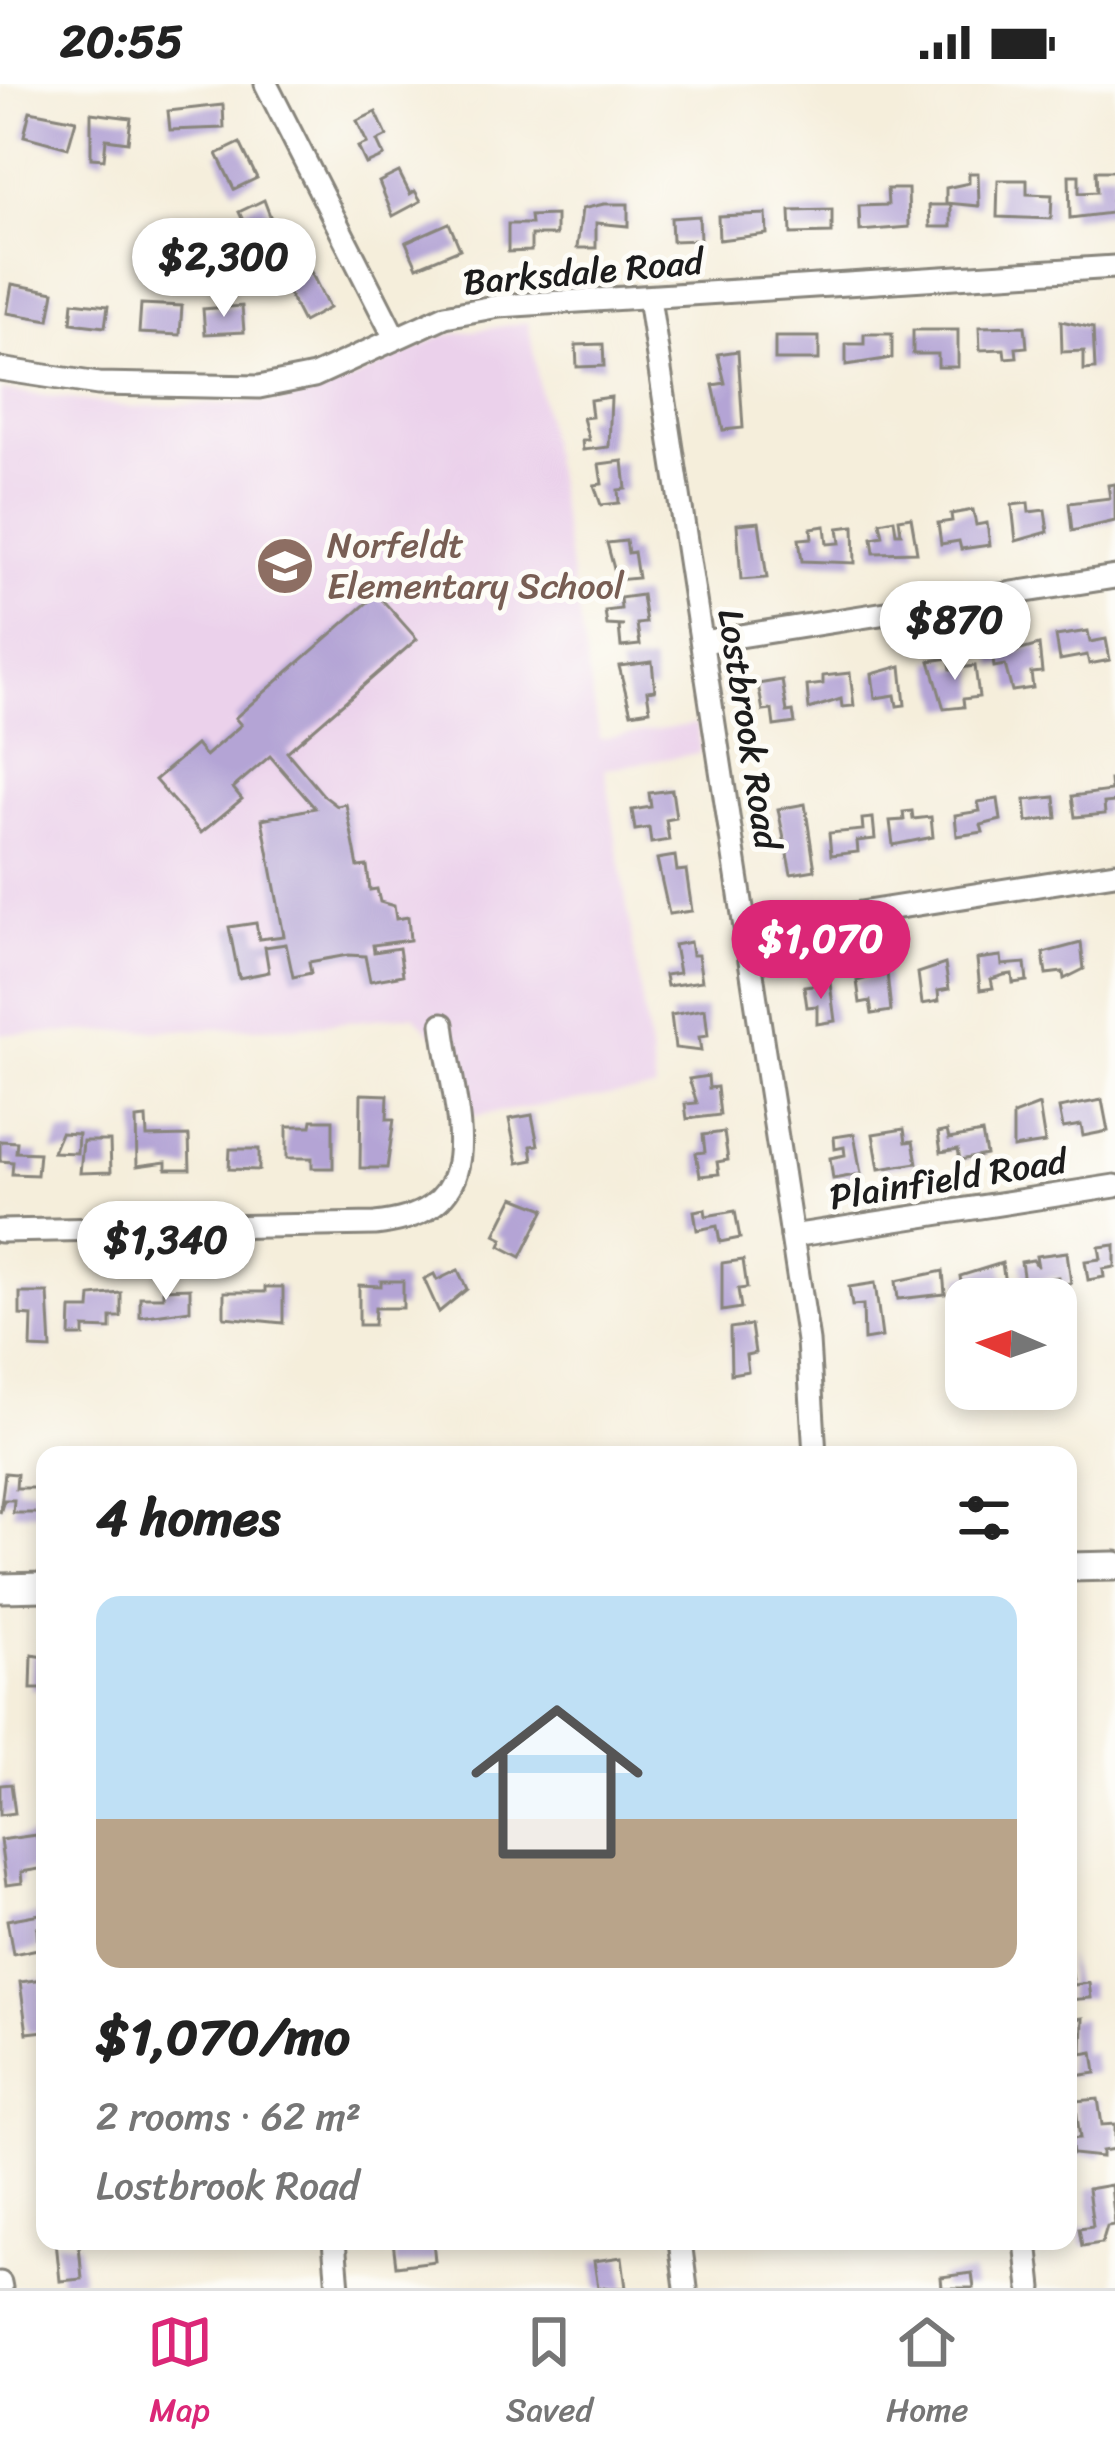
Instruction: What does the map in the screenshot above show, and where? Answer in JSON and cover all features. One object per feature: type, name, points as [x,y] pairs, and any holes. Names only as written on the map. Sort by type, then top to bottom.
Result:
[{"type":"main road","points":[[1077,1567],[1115,1566]]},
{"type":"main road","points":[[0,1588],[36,1587]]},
{"type":"street","points":[[266,84],[394,336]]},
{"type":"street","name":"Barksdale Road","points":[[0,368],[98,384],[259,387],[314,376],[394,336],[484,308],[1115,267]]},
{"type":"street","name":"Lostbrook Road","points":[[649,298],[808,1341],[814,1446]]},
{"type":"street","points":[[702,641],[1115,578]]},
{"type":"street","points":[[747,931],[1115,873]]},
{"type":"street","points":[[0,1231],[322,1226],[405,1220],[429,1212],[452,1188],[460,1148],[442,1024]]},
{"type":"street","name":"Plainfield Road","points":[[792,1236],[1115,1186]]},
{"type":"street","points":[[335,2250],[338,2288]]},
{"type":"street","points":[[681,2250],[686,2288]]},
{"type":"street","points":[[1027,2250],[1031,2288]]},
{"type":"shaded area","name":"Norfeldt Elementary School","points":[[528,322],[600,739],[697,724],[700,753],[605,769],[656,1089],[464,1117],[462,1062],[413,1015],[295,1027],[0,1034],[0,390],[131,407],[281,402],[349,382],[442,336]]},
{"type":"building","points":[[223,105],[224,128],[170,130],[168,111]]},
{"type":"building","points":[[30,111],[76,120],[68,148],[24,136]]},
{"type":"building","points":[[376,112],[387,136],[377,141],[384,156],[366,164],[358,147],[367,143],[357,121]]},
{"type":"building","points":[[91,113],[131,118],[128,142],[106,139],[104,159],[91,158]]},
{"type":"building","points":[[240,143],[257,178],[234,189],[217,154]]},
{"type":"building","points":[[1096,171],[1115,171],[1111,213],[1070,218],[1069,175],[1079,175],[1079,193],[1097,192]]},
{"type":"building","points":[[399,172],[410,194],[415,191],[421,201],[393,216],[379,182]]},
{"type":"building","points":[[969,173],[978,173],[979,206],[946,203],[946,188],[969,183]]},
{"type":"building","points":[[998,180],[1027,180],[1027,194],[1052,195],[1051,219],[997,217]]},
{"type":"building","points":[[887,189],[908,189],[909,227],[860,231],[859,206],[888,205]]},
{"type":"building","points":[[264,200],[279,240],[257,251],[239,212]]},
{"type":"building","points":[[628,204],[628,226],[596,223],[596,248],[577,248],[582,209]]},
{"type":"building","points":[[929,205],[951,205],[951,227],[930,227]]},
{"type":"building","points":[[832,210],[832,233],[791,234],[790,211]]},
{"type":"building","points":[[766,214],[767,234],[719,240],[718,216]]},
{"type":"building","points":[[556,215],[556,235],[531,235],[531,251],[508,252],[508,224],[531,224],[530,216]]},
{"type":"building","points":[[699,216],[700,240],[672,241],[671,218]]},
{"type":"building","points":[[449,223],[460,249],[417,267],[406,242]]},
{"type":"building","points":[[310,270],[329,308],[303,322],[283,283]]},
{"type":"building","points":[[12,284],[54,292],[49,320],[7,313]]},
{"type":"building","points":[[73,302],[108,306],[105,327],[71,323]]},
{"type":"building","points":[[141,304],[182,306],[180,335],[139,333]]},
{"type":"building","points":[[242,306],[244,332],[205,334],[203,309]]},
{"type":"building","points":[[1061,321],[1093,328],[1095,369],[1084,370],[1084,351],[1062,352]]},
{"type":"building","points":[[1025,326],[1027,347],[1016,348],[1017,357],[1005,358],[1004,349],[980,350],[979,327]]},
{"type":"building","points":[[913,330],[958,330],[958,367],[938,367],[938,354],[913,354]]},
{"type":"building","points":[[864,334],[892,334],[892,358],[846,365],[846,344],[864,344]]},
{"type":"building","points":[[775,337],[819,337],[819,360],[775,360]]},
{"type":"building","points":[[603,344],[604,366],[577,367],[576,345]]},
{"type":"building","points":[[738,351],[743,428],[723,430],[713,385],[725,383],[718,354]]},
{"type":"building","points":[[611,397],[609,447],[583,450],[582,440],[589,440],[583,418],[592,417],[590,400]]},
{"type":"building","points":[[623,461],[626,489],[618,490],[619,503],[601,505],[594,485],[602,484],[599,464]]},
{"type":"building","points":[[1115,484],[1115,521],[1072,531],[1069,503],[1110,498],[1108,485]]},
{"type":"building","points":[[1028,503],[1029,512],[1045,510],[1048,532],[1016,541],[1012,505]]},
{"type":"building","points":[[973,510],[976,525],[987,523],[990,545],[961,549],[959,541],[941,544],[938,523],[952,521],[951,514]]},
{"type":"building","points":[[911,517],[917,552],[874,553],[872,538],[883,536],[880,522],[894,519],[896,533],[901,533],[899,519]]},
{"type":"building","points":[[759,522],[767,578],[741,580],[737,524]]},
{"type":"building","points":[[825,526],[827,544],[840,543],[838,528],[854,526],[855,563],[802,561],[799,539],[812,538],[811,528]]},
{"type":"building","points":[[626,541],[628,553],[634,552],[638,578],[617,580],[607,543]]},
{"type":"building","points":[[377,594],[417,639],[287,752],[324,796],[337,806],[346,804],[358,867],[367,866],[370,890],[377,889],[380,902],[394,906],[396,919],[408,917],[410,940],[373,945],[374,952],[399,948],[403,975],[370,981],[365,956],[348,955],[309,962],[311,973],[293,977],[286,944],[265,947],[269,972],[239,978],[229,927],[256,923],[259,939],[284,936],[262,819],[315,808],[270,756],[233,788],[242,799],[201,833],[155,780],[196,745],[205,756],[241,725],[235,718]]},
{"type":"building","points":[[642,595],[646,623],[637,624],[640,645],[621,647],[619,626],[624,626],[607,625],[605,611],[621,609],[620,598]]},
{"type":"building","points":[[1088,631],[1090,642],[1106,639],[1110,660],[1089,664],[1087,655],[1060,660],[1056,636]]},
{"type":"building","points":[[1003,644],[1004,655],[1039,645],[1042,672],[1031,673],[1033,688],[1012,691],[1005,665],[994,667],[991,645]]},
{"type":"building","points":[[949,658],[951,669],[975,666],[979,697],[963,699],[964,707],[944,709],[930,661]]},
{"type":"building","points":[[652,662],[655,690],[647,691],[650,710],[631,713],[619,666]]},
{"type":"building","points":[[901,666],[905,705],[897,706],[895,695],[875,698],[872,674]]},
{"type":"building","points":[[850,673],[854,706],[842,707],[841,699],[809,709],[807,686],[823,684],[823,676]]},
{"type":"building","points":[[782,680],[787,712],[793,711],[795,723],[774,726],[772,710],[763,711],[758,684]]},
{"type":"building","points":[[1110,780],[1115,780],[1115,802],[1104,803],[1105,814],[1075,817],[1072,796],[1111,791]]},
{"type":"building","points":[[672,790],[676,818],[666,820],[669,840],[651,843],[649,828],[635,830],[632,810],[651,807],[649,793]]},
{"type":"building","points":[[1055,797],[1057,818],[1027,822],[1025,800]]},
{"type":"building","points":[[998,799],[1001,820],[981,825],[983,832],[957,836],[955,815],[980,811],[978,802]]},
{"type":"building","points":[[805,804],[815,870],[791,874],[778,809]]},
{"type":"building","points":[[912,811],[913,819],[931,817],[933,837],[893,845],[890,821],[904,820],[903,812]]},
{"type":"building","points":[[873,818],[875,839],[857,841],[858,852],[831,855],[829,833],[863,830],[862,819]]},
{"type":"building","points":[[675,856],[677,871],[686,870],[692,911],[669,914],[657,859]]},
{"type":"building","points":[[690,942],[692,955],[698,955],[702,981],[667,986],[665,975],[679,973],[674,945]]},
{"type":"building","points":[[1081,943],[1084,969],[1064,979],[1063,972],[1046,974],[1043,953]]},
{"type":"building","points":[[1001,956],[1002,965],[1025,963],[1027,981],[1013,983],[1012,974],[1004,975],[991,979],[993,988],[980,990],[977,959]]},
{"type":"building","points":[[945,964],[949,989],[938,991],[939,1001],[922,1004],[918,973]]},
{"type":"building","points":[[887,973],[891,1011],[872,1014],[870,1001],[860,1003],[857,981]]},
{"type":"building","points":[[830,983],[835,1021],[817,1024],[817,1006],[807,1007],[804,986]]},
{"type":"building","points":[[705,1009],[708,1036],[699,1037],[701,1051],[675,1048],[671,1015]]},
{"type":"building","points":[[708,1076],[709,1088],[717,1087],[720,1115],[687,1119],[685,1104],[697,1103],[689,1079]]},
{"type":"building","points":[[361,1094],[388,1095],[387,1119],[394,1119],[387,1168],[360,1168]]},
{"type":"building","points":[[1102,1100],[1108,1131],[1083,1136],[1081,1125],[1063,1128],[1059,1108]]},
{"type":"building","points":[[1039,1105],[1045,1143],[1013,1148],[1013,1115]]},
{"type":"building","points":[[532,1115],[538,1145],[531,1146],[533,1160],[518,1163],[509,1119]]},
{"type":"building","points":[[146,1118],[147,1137],[189,1136],[190,1169],[166,1169],[166,1162],[137,1166],[136,1119]]},
{"type":"building","points":[[312,1120],[333,1120],[333,1168],[312,1168],[312,1158],[287,1158],[287,1126],[311,1126]]},
{"type":"building","points":[[904,1129],[906,1142],[913,1141],[917,1163],[879,1169],[873,1134]]},
{"type":"building","points":[[947,1131],[949,1139],[982,1133],[986,1155],[960,1160],[958,1149],[941,1152],[938,1133]]},
{"type":"building","points":[[724,1132],[728,1160],[717,1162],[719,1174],[700,1176],[696,1153],[705,1152],[703,1135]]},
{"type":"building","points":[[61,1133],[78,1134],[77,1153],[53,1152]]},
{"type":"building","points":[[854,1134],[861,1174],[833,1179],[830,1158],[845,1155],[844,1147],[835,1149],[834,1137]]},
{"type":"building","points":[[0,1141],[17,1142],[16,1152],[39,1153],[37,1175],[12,1174],[13,1162],[0,1161]]},
{"type":"building","points":[[83,1141],[110,1141],[111,1172],[80,1173]]},
{"type":"building","points":[[230,1149],[259,1149],[259,1170],[229,1169]]},
{"type":"building","points":[[514,1197],[545,1209],[521,1257],[500,1246],[503,1239],[495,1235]]},
{"type":"building","points":[[705,1209],[706,1216],[735,1211],[740,1238],[720,1242],[717,1226],[697,1230],[694,1211]]},
{"type":"building","points":[[1115,1245],[1115,1267],[1103,1269],[1104,1277],[1088,1280],[1085,1261],[1101,1259],[1099,1247]]},
{"type":"building","points":[[1067,1252],[1070,1278],[1023,1278],[1021,1262],[1033,1260],[1038,1267],[1036,1256]]},
{"type":"building","points":[[743,1260],[747,1288],[738,1289],[741,1308],[722,1311],[722,1263]]},
{"type":"building","points":[[1002,1263],[1004,1278],[960,1278]]},
{"type":"building","points":[[458,1270],[467,1289],[439,1312],[424,1279],[434,1274],[437,1280]]},
{"type":"building","points":[[943,1271],[945,1294],[898,1299],[896,1281]]},
{"type":"building","points":[[381,1281],[403,1281],[403,1308],[375,1308],[374,1325],[359,1325],[359,1285],[381,1286]]},
{"type":"building","points":[[875,1283],[882,1337],[864,1340],[863,1305],[852,1306],[849,1287]]},
{"type":"building","points":[[265,1287],[283,1287],[283,1323],[224,1317],[224,1292],[265,1292]]},
{"type":"building","points":[[190,1288],[190,1310],[140,1317],[140,1297],[163,1297],[163,1289]]},
{"type":"building","points":[[20,1293],[48,1293],[51,1349],[31,1348],[32,1316],[20,1315]]},
{"type":"building","points":[[121,1293],[121,1317],[111,1317],[111,1329],[84,1328],[84,1336],[70,1336],[71,1309],[90,1309],[91,1296]]},
{"type":"building","points":[[751,1325],[755,1353],[746,1355],[748,1371],[731,1374],[730,1328]]},
{"type":"building","points":[[5,1473],[17,1474],[16,1488],[36,1488],[36,1513],[13,1513],[14,1500],[4,1500],[0,1513]]},
{"type":"building","points":[[32,1655],[36,1656],[36,1689],[31,1689]]},
{"type":"building","points":[[11,1784],[15,1813],[0,1815],[0,1785]]},
{"type":"building","points":[[36,1835],[36,1870],[21,1872],[22,1883],[6,1885],[0,1840]]},
{"type":"building","points":[[36,1915],[36,1949],[13,1954],[7,1920]]},
{"type":"building","points":[[36,1980],[36,2032],[27,2033],[20,1982]]},
{"type":"building","points":[[1089,1983],[1091,1998],[1077,1999],[1077,1985]]},
{"type":"building","points":[[1083,2018],[1082,2054],[1093,2052],[1096,2073],[1077,2076],[1077,2019]]},
{"type":"building","points":[[1098,2099],[1102,2125],[1115,2124],[1115,2149],[1102,2151],[1102,2157],[1077,2154],[1077,2101]]},
{"type":"building","points":[[1111,2185],[1115,2225],[1107,2226],[1102,2243],[1082,2246],[1079,2228],[1093,2226],[1088,2189]]},
{"type":"building","points":[[57,2250],[80,2250],[82,2279],[60,2281]]},
{"type":"building","points":[[394,2250],[434,2250],[435,2261],[396,2266]]},
{"type":"building","points":[[622,2257],[626,2288],[598,2288],[594,2261]]},
{"type":"building","points":[[972,2273],[974,2288],[942,2288],[941,2277]]},
{"type":"place","name":"Norfeldt Elementary School","points":[[285,566]]}]
